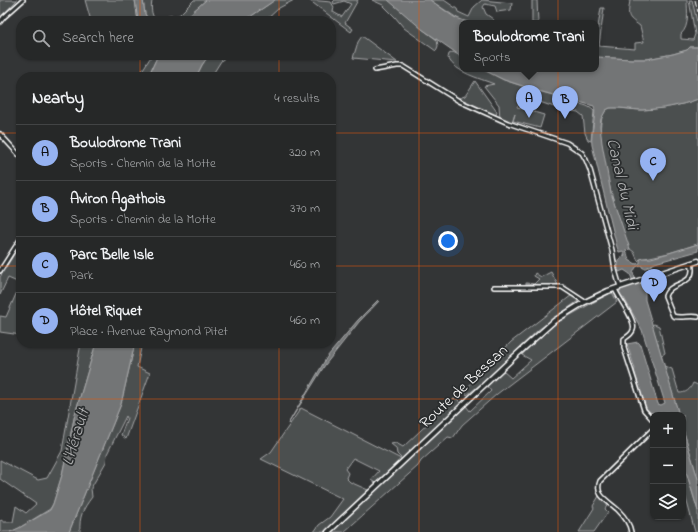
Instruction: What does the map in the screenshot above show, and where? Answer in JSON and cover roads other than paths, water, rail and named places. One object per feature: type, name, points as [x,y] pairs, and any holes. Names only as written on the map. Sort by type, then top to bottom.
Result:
[{"type":"main road","name":"Route de Bessan","points":[[328,532],[547,327],[584,303],[615,289],[698,261]]},
{"type":"street","points":[[0,22],[23,0]]},
{"type":"street","points":[[375,70],[403,66],[459,101],[508,123],[563,141],[578,150],[586,160],[590,170],[612,250],[615,270],[620,287]]},
{"type":"street","points":[[0,134],[16,152]]},
{"type":"street","points":[[0,271],[16,246]]},
{"type":"street","points":[[691,263],[692,270],[688,280],[676,285],[668,291],[665,296],[673,316],[698,317]]},
{"type":"street","points":[[494,286],[562,287],[584,303]]},
{"type":"street","points":[[615,289],[634,325],[633,332],[624,339],[623,343],[644,410],[650,417]]},
{"type":"street","points":[[631,532],[619,511],[599,493],[598,487],[600,481],[650,433]]},
{"type":"water","points":[[135,0],[143,0],[146,16],[137,16]]},
{"type":"water","points":[[206,0],[275,0],[251,16],[188,16]]},
{"type":"water","points":[[388,0],[430,0],[454,17],[462,20],[459,20],[459,55],[422,29]]},
{"type":"water","points":[[690,47],[698,47],[698,99],[656,109],[642,110],[610,108],[606,110],[601,119],[600,126],[611,193],[630,249],[626,250],[629,260],[636,264],[640,263],[642,258],[651,258],[698,244],[698,251],[655,263],[646,268],[643,268],[641,265],[636,267],[633,273],[637,283],[643,281],[645,300],[678,412],[650,412],[642,401],[634,371],[635,369],[627,344],[638,342],[640,344],[658,404],[661,405],[665,403],[642,330],[624,298],[619,294],[618,290],[634,284],[630,274],[624,270],[619,272],[618,269],[621,258],[625,255],[623,251],[619,252],[617,247],[592,145],[595,114],[594,106],[535,90],[504,80],[488,72],[599,72],[599,57],[647,59],[687,50]]},
{"type":"water","points":[[156,60],[206,60],[198,72],[150,72]]},
{"type":"water","points":[[378,300],[379,301],[359,322],[325,365],[288,424],[327,357],[358,320]]},
{"type":"water","name":"L'Hérault","points":[[95,348],[134,348],[121,404],[69,532],[10,532],[50,510],[62,475],[75,414]]},
{"type":"water","points":[[686,439],[698,479],[698,511],[686,471]]},
{"type":"railway","points":[[695,0],[698,12]]},
{"type":"place","name":"Boulodrome Trani","points":[[529,118]]},
{"type":"place","name":"Aviron Agathois","points":[[565,119]]},
{"type":"place","name":"Parc Belle Isle","points":[[653,181]]},
{"type":"place","name":"Hôtel Riquet","points":[[654,302]]},
{"type":"water label","name":"Canal du Midi","points":[[622,184]]}]
